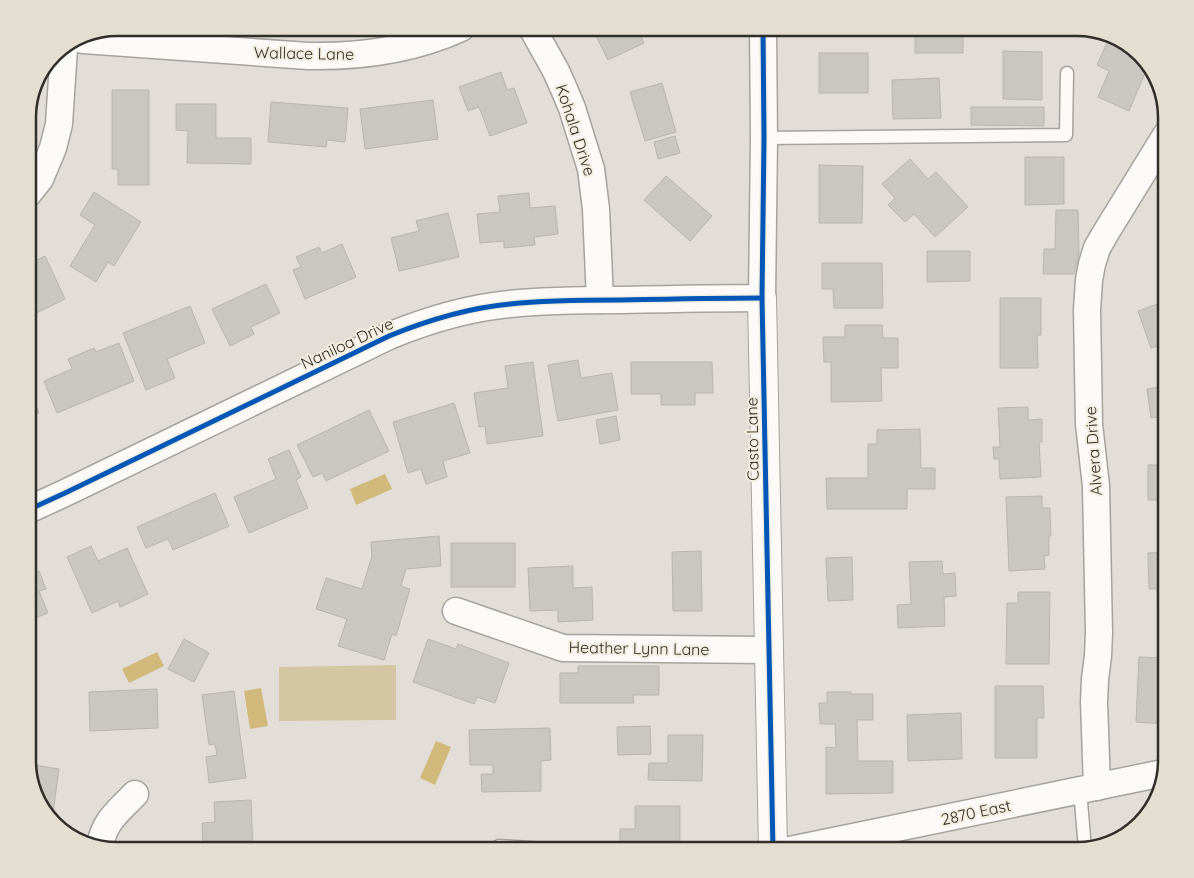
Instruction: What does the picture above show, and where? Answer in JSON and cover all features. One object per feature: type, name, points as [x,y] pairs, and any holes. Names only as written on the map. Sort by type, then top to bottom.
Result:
[{"type":"street","name":"Wallace Lane","points":[[91,41],[332,57],[370,54],[402,48],[440,36]]},
{"type":"street","name":"Kohala Drive","points":[[536,36],[564,89],[591,169],[598,230],[600,300]]},
{"type":"street","name":"Casto Lane","points":[[762,36],[764,138],[762,298],[772,842]]},
{"type":"street","points":[[36,184],[53,148],[58,124],[63,57]]},
{"type":"street","name":"Alvera Drive","points":[[1089,788],[1099,632],[1096,476],[1089,424],[1087,310],[1089,280],[1092,264],[1105,234],[1158,148]]},
{"type":"street","name":"Naniloa Drive","points":[[36,506],[389,336],[444,316],[474,309],[545,301],[762,298]]},
{"type":"street","name":"Heather Lynn Lane","points":[[456,611],[563,648],[769,650]]},
{"type":"street","name":"2870 East","points":[[829,842],[1156,774]]},
{"type":"street","points":[[102,840],[106,825],[135,794]]},
{"type":"lane","points":[[764,138],[1066,135],[1067,72]]},
{"type":"lane","points":[[1085,841],[1089,788]]},
{"type":"shaded area","points":[[385,474],[392,489],[356,505],[350,489]]},
{"type":"shaded area","points":[[157,652],[164,666],[129,683],[122,669]]},
{"type":"shaded area","points":[[396,665],[396,720],[279,721],[279,667]]},
{"type":"shaded area","points":[[261,688],[268,726],[250,729],[244,691]]},
{"type":"shaded area","points":[[436,741],[451,747],[435,785],[420,778]]},
{"type":"building","points":[[596,36],[641,36],[644,43],[608,60]]},
{"type":"building","points":[[915,36],[963,36],[963,53],[915,53]]},
{"type":"building","points":[[1107,43],[1126,53],[1141,68],[1145,74],[1129,111],[1098,97],[1109,71],[1097,65]]},
{"type":"building","points":[[1003,51],[1042,52],[1042,100],[1003,99]]},
{"type":"building","points":[[819,53],[868,53],[868,93],[819,93]]},
{"type":"building","points":[[501,72],[507,90],[514,88],[527,123],[490,136],[479,107],[468,111],[459,87]]},
{"type":"building","points":[[939,78],[941,118],[893,119],[892,80]]},
{"type":"building","points":[[662,83],[676,132],[645,141],[630,92]]},
{"type":"building","points":[[112,90],[149,90],[149,185],[118,185],[118,169],[112,169]]},
{"type":"building","points":[[433,100],[438,139],[365,149],[360,109]]},
{"type":"building","points":[[271,102],[348,108],[345,142],[327,140],[326,147],[268,142]]},
{"type":"building","points":[[176,104],[216,104],[216,138],[251,138],[251,164],[187,163],[188,131],[176,130]]},
{"type":"building","points":[[971,107],[1044,107],[1044,126],[971,125]]},
{"type":"building","points":[[675,136],[680,153],[658,159],[654,142]]},
{"type":"building","points":[[1025,157],[1064,157],[1064,204],[1025,205]]},
{"type":"building","points":[[910,159],[928,179],[936,172],[968,207],[935,237],[914,214],[905,222],[888,205],[895,198],[882,184]]},
{"type":"building","points":[[819,165],[863,166],[862,223],[819,223]]},
{"type":"building","points":[[666,176],[712,216],[690,241],[644,200]]},
{"type":"building","points":[[94,192],[141,222],[114,266],[108,262],[96,282],[70,266],[95,225],[80,215]]},
{"type":"building","points":[[529,193],[530,208],[555,206],[558,234],[534,237],[535,245],[504,248],[504,241],[480,243],[477,214],[500,212],[498,196]]},
{"type":"building","points":[[1056,210],[1078,210],[1079,253],[1074,274],[1043,274],[1044,249],[1055,249]]},
{"type":"building","points":[[448,213],[459,257],[399,271],[391,238],[419,231],[416,221]]},
{"type":"building","points":[[342,244],[356,277],[305,299],[293,270],[301,267],[296,257],[319,247],[322,253]]},
{"type":"building","points":[[927,251],[970,251],[970,281],[927,282]]},
{"type":"building","points":[[45,256],[65,299],[36,313],[36,260]]},
{"type":"building","points":[[822,263],[882,263],[883,308],[834,308],[833,289],[822,289]]},
{"type":"building","points":[[266,284],[280,313],[251,327],[254,334],[230,346],[212,309]]},
{"type":"building","points":[[1000,298],[1041,298],[1041,335],[1037,335],[1038,368],[1000,368]]},
{"type":"building","points":[[1158,304],[1158,346],[1151,348],[1138,311]]},
{"type":"building","points":[[190,306],[205,343],[167,359],[175,378],[146,390],[123,333]]},
{"type":"building","points":[[845,325],[882,325],[883,338],[898,338],[898,368],[881,368],[882,401],[831,402],[831,362],[824,362],[823,337],[845,337]]},
{"type":"building","points":[[119,343],[134,381],[57,413],[44,381],[72,369],[68,359],[94,348],[96,352]]},
{"type":"building","points":[[578,360],[581,378],[612,373],[618,410],[558,421],[548,365]]},
{"type":"building","points":[[533,362],[543,436],[487,444],[485,426],[479,427],[474,393],[508,388],[505,366]]},
{"type":"building","points":[[631,362],[712,362],[713,393],[695,393],[695,405],[661,405],[661,394],[631,394]]},
{"type":"building","points":[[1158,387],[1158,417],[1151,418],[1147,389]]},
{"type":"building","points":[[454,403],[470,453],[443,461],[447,477],[426,484],[421,469],[408,473],[393,422]]},
{"type":"building","points":[[1028,407],[1028,420],[1042,419],[1042,442],[1039,442],[1041,477],[1000,479],[999,459],[994,459],[993,447],[1000,447],[998,408]]},
{"type":"building","points":[[369,410],[389,451],[326,481],[322,473],[313,477],[297,445]]},
{"type":"building","points":[[616,416],[620,440],[600,444],[596,420]]},
{"type":"building","points":[[920,429],[921,468],[935,468],[935,489],[907,489],[907,509],[827,509],[826,478],[868,478],[868,444],[877,444],[877,430]]},
{"type":"building","points":[[289,450],[301,477],[296,480],[308,508],[249,533],[234,497],[276,479],[268,459]]},
{"type":"building","points":[[1148,465],[1158,465],[1158,500],[1148,500]]},
{"type":"building","points":[[215,493],[229,526],[173,550],[168,539],[146,548],[137,527]]},
{"type":"building","points":[[1042,496],[1042,508],[1050,508],[1051,536],[1049,536],[1049,555],[1044,556],[1045,569],[1009,571],[1006,497]]},
{"type":"building","points":[[439,536],[441,566],[406,569],[401,586],[410,589],[396,636],[392,634],[384,660],[338,646],[347,619],[316,609],[326,578],[362,589],[372,556],[371,542]]},
{"type":"building","points":[[451,543],[515,543],[515,587],[451,587]]},
{"type":"building","points":[[91,546],[98,561],[127,548],[148,594],[120,607],[118,601],[92,613],[67,557]]},
{"type":"building","points":[[701,551],[702,611],[673,611],[672,552]]},
{"type":"building","points":[[1158,552],[1158,625],[1157,589],[1149,589],[1148,553]]},
{"type":"building","points":[[852,557],[853,600],[828,601],[826,558]]},
{"type":"building","points":[[942,561],[943,574],[955,573],[956,596],[944,597],[945,626],[898,628],[897,605],[911,604],[909,562]]},
{"type":"building","points":[[573,566],[573,588],[592,587],[593,620],[558,622],[558,610],[530,611],[528,568]]},
{"type":"building","points":[[39,571],[46,589],[39,591],[48,613],[36,618],[36,572]]},
{"type":"building","points":[[1018,592],[1050,592],[1049,664],[1006,664],[1007,603],[1018,603]]},
{"type":"building","points":[[184,639],[209,653],[194,682],[168,669]]},
{"type":"building","points":[[428,639],[456,649],[458,644],[509,663],[495,703],[477,697],[474,704],[413,682]]},
{"type":"building","points":[[1139,657],[1158,658],[1158,723],[1136,722]]},
{"type":"building","points":[[578,666],[659,666],[659,695],[633,695],[634,703],[560,703],[560,673],[578,673]]},
{"type":"building","points":[[995,686],[1043,686],[1044,718],[1037,718],[1037,758],[995,758]]},
{"type":"building","points":[[157,689],[158,728],[90,731],[89,692]]},
{"type":"building","points":[[234,691],[246,778],[209,783],[206,757],[217,755],[215,744],[209,745],[202,695]]},
{"type":"building","points":[[827,692],[873,694],[873,720],[857,720],[858,761],[893,761],[893,793],[826,794],[826,747],[836,748],[835,724],[820,724],[819,703],[827,703]]},
{"type":"building","points":[[961,713],[962,759],[908,761],[907,715]]},
{"type":"building","points":[[650,726],[651,754],[618,755],[617,727]]},
{"type":"building","points":[[550,728],[551,760],[541,761],[541,791],[482,792],[481,774],[493,774],[493,765],[470,765],[469,730]]},
{"type":"building","points":[[668,735],[703,735],[702,781],[648,780],[649,763],[668,763]]},
{"type":"building","points":[[36,765],[59,769],[53,810],[42,792]]},
{"type":"building","points":[[251,800],[253,842],[203,842],[202,823],[215,822],[214,802]]},
{"type":"building","points":[[635,806],[680,806],[680,842],[620,842],[620,829],[635,829]]},
{"type":"cycle path","points":[[763,36],[762,298],[773,842]]},
{"type":"cycle path","points":[[36,506],[389,336],[448,316],[479,308],[538,302],[762,298]]}]
